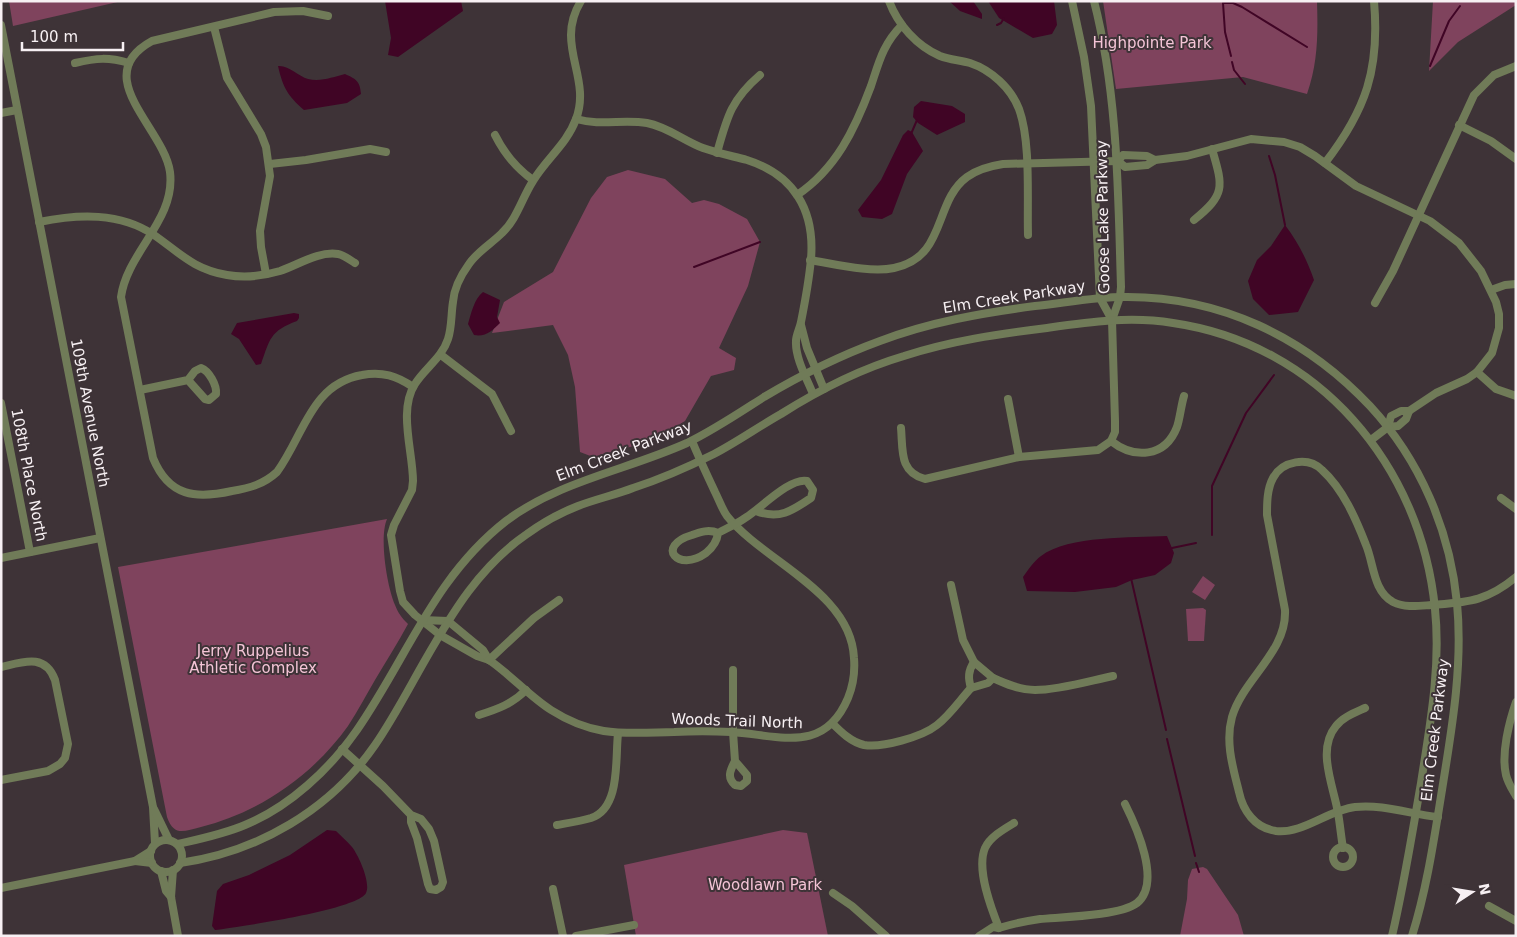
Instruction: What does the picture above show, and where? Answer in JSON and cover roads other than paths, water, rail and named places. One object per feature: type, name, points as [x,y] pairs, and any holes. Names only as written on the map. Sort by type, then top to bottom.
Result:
[{"type":"street","points":[[328,16],[303,10],[274,12],[152,42],[137,52],[129,63],[126,81],[141,116],[156,136],[165,155],[170,171],[170,184],[165,208],[129,271],[122,288],[121,297],[153,458],[161,474],[169,483],[182,492],[204,496],[252,487],[270,479],[283,464],[321,397],[338,383],[357,376],[382,373],[395,376],[413,387],[422,374],[441,355],[450,335],[452,302],[462,275],[478,252],[502,233],[512,220],[533,180],[567,138],[576,119],[580,92],[571,43],[570,26],[581,1]]},
{"type":"street","points":[[890,1],[902,25],[917,41],[941,56],[981,67],[1002,83],[1018,107],[1024,125],[1028,235]]},
{"type":"street","name":"Goose Lake Parkway","points":[[1072,1],[1084,57],[1091,106],[1100,298],[1112,320]]},
{"type":"street","name":"Goose Lake Parkway","points":[[1094,1],[1106,52],[1113,101],[1118,161],[1121,287],[1120,297],[1112,320]]},
{"type":"street","points":[[1325,163],[1351,126],[1369,84],[1375,56],[1374,1]]},
{"type":"street","name":"109th Avenue North","points":[[1,25],[153,807],[153,847]]},
{"type":"street","points":[[797,195],[811,186],[824,173],[846,143],[857,121],[887,42],[902,25]]},
{"type":"street","points":[[214,27],[227,78],[261,134],[270,164],[269,188],[260,231],[266,274]]},
{"type":"street","points":[[75,63],[113,58],[129,63]]},
{"type":"street","points":[[1375,303],[1393,271],[1474,95],[1494,75],[1516,66]]},
{"type":"street","points":[[717,153],[728,114],[736,99],[760,75]]},
{"type":"street","points":[[1,112],[17,110]]},
{"type":"street","points":[[576,119],[602,124],[632,122],[666,129],[699,146],[717,153],[747,160],[776,172],[787,183],[806,210],[810,224],[812,240],[810,260],[801,323],[796,340],[798,356],[814,394]]},
{"type":"street","points":[[1459,126],[1491,140],[1516,159]]},
{"type":"street","points":[[495,135],[500,146],[512,162],[533,180]]},
{"type":"street","points":[[810,260],[872,269],[889,269],[905,265],[925,251],[932,241],[950,196],[966,177],[990,166],[1118,161],[1123,155],[1147,156],[1155,160],[1187,156],[1251,139],[1284,142],[1300,147],[1356,186],[1445,231],[1459,243],[1481,270],[1491,290],[1498,314],[1499,328],[1497,340],[1492,353],[1477,372],[1467,379],[1436,393],[1409,411],[1406,419],[1398,426],[1388,427],[1371,440]]},
{"type":"street","points":[[270,164],[370,149],[386,152]]},
{"type":"street","points":[[1194,220],[1212,206],[1219,193],[1219,176],[1212,149]]},
{"type":"street","points":[[39,222],[71,216],[90,216],[125,222],[151,233],[183,258],[212,271],[240,276],[266,274],[315,257],[330,254],[340,254],[355,263]]},
{"type":"street","points":[[1491,290],[1505,285],[1516,284]]},
{"type":"street","name":"Elm Creek Parkway","points":[[178,844],[240,827],[262,816],[306,786],[342,749],[358,729],[440,592],[471,553],[488,536],[521,511],[550,495],[584,480],[655,457],[692,441],[805,373],[877,342],[914,329],[985,313],[1100,298],[1161,299],[1196,304],[1231,314],[1290,340],[1320,360],[1347,382],[1388,427],[1412,464],[1432,501],[1448,547],[1457,604],[1459,632],[1457,683],[1452,733],[1430,866],[1412,936]]},
{"type":"street","points":[[901,428],[904,461],[910,472],[917,477],[925,479],[1019,458],[1091,451],[1104,447],[1111,441],[1115,432],[1112,320]]},
{"type":"street","name":"Elm Creek Parkway","points":[[180,863],[217,856],[247,846],[274,834],[323,801],[360,764],[379,738],[448,621],[480,576],[522,536],[545,522],[574,507],[659,479],[700,461],[744,437],[814,394],[870,368],[938,346],[1009,332],[1112,320],[1169,322],[1221,334],[1252,346],[1301,374],[1328,394],[1371,440],[1394,475],[1418,529],[1429,566],[1435,605],[1437,667],[1416,814],[1404,885],[1392,936]]},
{"type":"street","points":[[801,323],[807,348],[824,389]]},
{"type":"street","points":[[441,355],[492,394],[511,431]]},
{"type":"street","points":[[1477,372],[1496,389],[1516,396]]},
{"type":"street","points":[[140,390],[188,380]]},
{"type":"street","name":"Woods Trail North","points":[[413,387],[409,395],[407,407],[414,481],[412,490],[394,525],[392,535],[403,602],[415,615],[440,635],[477,656],[490,660]]},
{"type":"street","points":[[1111,441],[1125,450],[1136,453],[1147,452],[1164,446],[1177,426],[1184,396]]},
{"type":"street","points":[[1008,399],[1019,458]]},
{"type":"street","name":"108th Place North","points":[[1,403],[30,552]]},
{"type":"street","name":"Woods Trail North","points":[[448,621],[482,650],[490,660],[551,710],[574,723],[588,728],[618,734],[732,732],[796,739],[817,734],[832,723],[849,697],[855,667],[850,635],[844,622],[823,597],[735,524],[726,514],[692,441]]},
{"type":"street","points":[[1438,816],[1368,806],[1353,807],[1286,831],[1267,829],[1257,823],[1244,809],[1231,759],[1230,732],[1236,705],[1278,642],[1285,622],[1285,610],[1267,515],[1269,490],[1273,478],[1278,471],[1294,462],[1303,462],[1320,467],[1343,497],[1367,548],[1377,584],[1383,594],[1392,602],[1414,606],[1467,603],[1495,592],[1516,577]]},
{"type":"street","points":[[718,534],[713,531],[703,532],[683,538],[674,545],[672,552],[680,560],[690,561],[711,548],[718,534],[756,511],[761,504],[798,481],[806,481],[813,490],[811,498],[796,508],[779,515],[765,515],[756,511]]},
{"type":"street","points":[[1501,498],[1516,509]]},
{"type":"street","points":[[1,558],[100,538]]},
{"type":"street","points":[[951,585],[962,640],[974,662],[993,678],[1019,688],[1034,690],[1113,676]]},
{"type":"street","points":[[490,660],[534,618],[558,600]]},
{"type":"street","points":[[422,620],[448,621]]},
{"type":"street","points":[[1,667],[34,661],[47,667],[52,672],[68,744],[65,758],[60,764],[48,770],[1,780]]},
{"type":"street","points":[[971,688],[969,680],[970,668],[974,662]]},
{"type":"street","points":[[733,670],[732,732],[735,761]]},
{"type":"street","points":[[832,723],[847,737],[864,745],[876,746],[913,738],[929,731],[938,724],[971,688],[988,683],[993,678]]},
{"type":"street","points":[[479,715],[504,707],[526,690]]},
{"type":"street","points":[[1516,702],[1505,759],[1506,774],[1516,796]]},
{"type":"street","points":[[1343,848],[1338,812],[1328,767],[1328,745],[1334,728],[1350,714],[1365,708]]},
{"type":"street","points":[[557,825],[593,817],[607,808],[613,795],[618,734]]},
{"type":"street","points":[[342,749],[360,764],[411,815],[421,819],[429,829],[434,841],[443,882],[442,887],[436,890],[430,889],[428,884],[417,838],[411,822],[411,815]]},
{"type":"street","points":[[979,936],[993,927],[999,928],[1023,922],[1074,918],[1130,907],[1142,898],[1148,885],[1146,860],[1138,834],[1125,804]]},
{"type":"street","name":"109th Avenue North","points":[[153,807],[169,840]]},
{"type":"street","points":[[995,936],[999,928],[985,881],[983,856],[985,848],[999,832],[1014,823]]},
{"type":"street","points":[[135,862],[164,839],[169,840],[178,844],[182,853],[180,863],[173,870],[161,871]]},
{"type":"street","points":[[153,847],[150,857],[152,863],[161,871],[166,892],[171,897]]},
{"type":"street","points":[[1,888],[135,862],[152,863]]},
{"type":"street","points":[[173,870],[171,897],[178,936]]},
{"type":"street","points":[[554,889],[563,936]]},
{"type":"street","points":[[834,892],[886,936]]},
{"type":"street","points":[[1489,906],[1516,921]]},
{"type":"street","points":[[576,936],[634,925]]},
{"type":"waterway","points":[[1231,56],[1225,32],[1223,3],[1233,3],[1242,7],[1307,47]]},
{"type":"waterway","points":[[1430,66],[1449,21],[1460,6]]},
{"type":"waterway","points":[[997,25],[1004,18]]},
{"type":"waterway","points":[[1232,62],[1234,70],[1245,84]]},
{"type":"waterway","points":[[911,134],[917,120]]},
{"type":"waterway","points":[[1269,156],[1275,175],[1285,225]]},
{"type":"waterway","points":[[694,267],[760,242]]},
{"type":"waterway","points":[[1212,535],[1212,486],[1246,413],[1274,375]]},
{"type":"waterway","points":[[1172,548],[1196,543]]},
{"type":"waterway","points":[[1131,578],[1166,730]]},
{"type":"waterway","points":[[1167,739],[1195,856]]},
{"type":"waterway","points":[[1196,863],[1199,872]]},
{"type":"park label","name":"Highpointe Park","points":[[1152,43]]},
{"type":"park label","name":"Jerry Ruppelius Athletic Complex","points":[[253,660]]},
{"type":"park label","name":"Woodlawn Park","points":[[765,885]]}]
